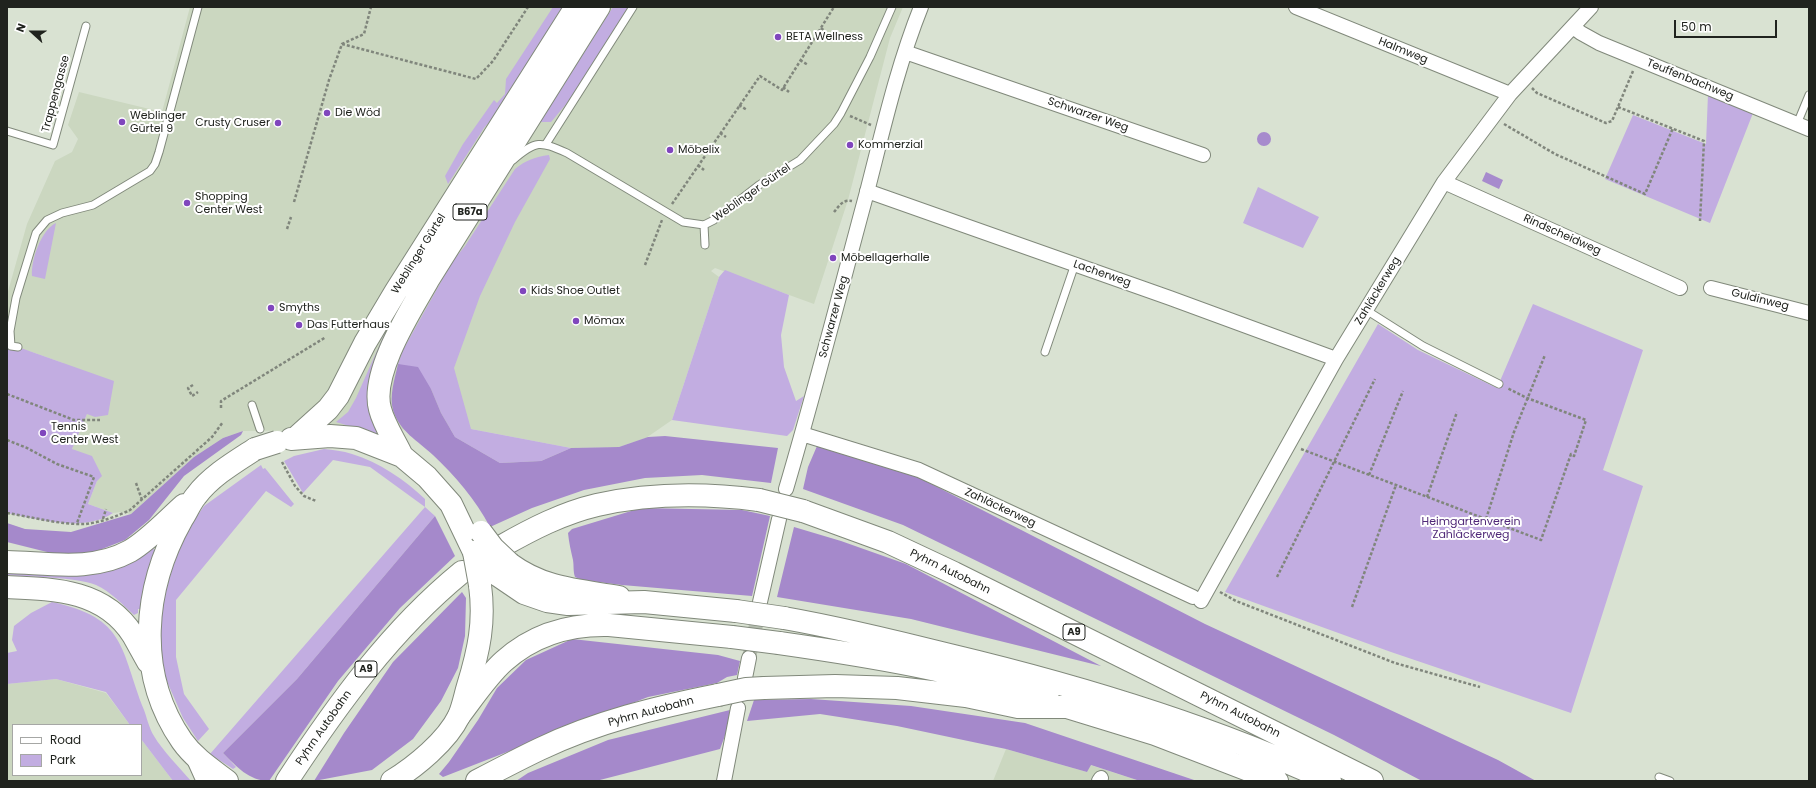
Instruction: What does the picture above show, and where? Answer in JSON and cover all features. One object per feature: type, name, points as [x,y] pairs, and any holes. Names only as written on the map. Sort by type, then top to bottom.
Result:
[{"type":"main road","name":"Weblinger Gürtel","points":[[196,496],[221,472],[274,444],[328,409],[338,396],[396,291],[576,7]]},
{"type":"main road","name":"Weblinger Gürtel","points":[[402,456],[379,408],[378,392],[381,376],[390,352],[403,324],[428,280],[599,7]]},
{"type":"main road","points":[[389,430],[438,472],[464,502],[474,541]]},
{"type":"main road","points":[[274,444],[330,436],[356,438],[402,456],[426,477],[451,504],[474,541],[520,591],[547,601],[568,604],[644,602],[736,611],[838,627],[1036,676],[1190,724],[1278,757],[1330,781]]},
{"type":"main road","name":"Pyhrn Autobahn","points":[[497,567],[559,518],[596,506],[633,498],[695,494],[721,495],[759,500],[803,511],[888,542],[954,573],[1372,781]]},
{"type":"main road","points":[[7,562],[73,566],[101,562],[130,551],[146,540],[196,496]]},
{"type":"main road","points":[[153,672],[149,633],[151,605],[156,580],[174,533],[196,496]]},
{"type":"main road","points":[[7,552],[55,564]]},
{"type":"main road","points":[[459,716],[480,644],[483,620],[497,567]]},
{"type":"main road","name":"Pyhrn Autobahn","points":[[287,781],[358,679],[413,616],[441,589],[462,572]]},
{"type":"main road","points":[[7,587],[64,591],[80,595],[106,608],[119,619],[133,635],[153,672],[170,721],[182,742],[200,761],[227,781]]},
{"type":"main road","points":[[392,781],[422,760],[443,738],[503,662],[519,649],[542,636],[566,628],[590,624],[732,637],[779,643],[924,668],[1019,691],[1067,707]]},
{"type":"main road","name":"Pyhrn Autobahn","points":[[477,781],[541,748],[608,722],[689,701],[746,690],[754,683],[897,688],[966,696],[1018,707],[1067,707],[1155,734],[1278,781]]},
{"type":"main road","points":[[200,761],[208,781]]},
{"type":"street","name":"Schwarzer Weg","points":[[786,490],[905,52],[921,7]]},
{"type":"street","name":"Halmweg","points":[[1296,7],[1510,94]]},
{"type":"street","name":"Zahläckerweg","points":[[802,434],[919,470],[1197,599],[1209,587],[1336,359],[1444,182],[1510,94],[1591,7]]},
{"type":"street","name":"Teuffenbachweg","points":[[1573,26],[1599,43],[1803,126]]},
{"type":"street","name":"Schwarzer Weg","points":[[905,52],[1203,154]]},
{"type":"street","name":"Rindscheidweg","points":[[1444,182],[1680,288]]},
{"type":"street","name":"Lacherweg","points":[[865,198],[1076,264],[1336,359]]},
{"type":"street","name":"Guldinweg","points":[[1711,288],[1809,313]]},
{"type":"street","points":[[760,602],[779,519]]},
{"type":"street","points":[[750,658],[754,683]]},
{"type":"street","points":[[724,781],[738,708]]},
{"type":"lane","points":[[18,347],[11,346],[10,331],[16,298],[36,233],[47,220],[62,213],[93,205],[150,171],[155,164],[159,152],[198,7]]},
{"type":"lane","points":[[546,144],[633,7]]},
{"type":"lane","name":"Weblinger Gürtel","points":[[488,184],[525,150],[536,145],[546,144],[567,153],[683,222],[704,225],[714,220],[760,185],[800,160],[834,124],[870,57],[892,7]]},
{"type":"lane","name":"Trappengasse","points":[[7,131],[53,145],[86,26]]},
{"type":"lane","points":[[1803,126],[1809,95]]},
{"type":"lane","points":[[704,225],[704,245]]},
{"type":"lane","points":[[1045,352],[1076,264]]},
{"type":"lane","points":[[1366,310],[1423,346],[1499,384]]},
{"type":"lane","points":[[252,406],[274,444]]},
{"type":"lane","points":[[1659,777],[1670,781]]},
{"type":"path","points":[[294,202],[329,80],[342,44],[364,34],[371,7]]},
{"type":"path","points":[[342,44],[476,79],[493,61],[528,7]]},
{"type":"path","points":[[783,88],[834,7]]},
{"type":"path","points":[[821,28],[826,32]]},
{"type":"path","points":[[1522,80],[1537,93],[1606,123],[1612,121],[1638,59]]},
{"type":"path","points":[[800,60],[808,65]]},
{"type":"path","points":[[645,265],[666,212],[760,76],[782,90],[783,88],[788,92]]},
{"type":"path","points":[[739,106],[746,110]]},
{"type":"path","points":[[1618,107],[1704,141],[1700,220]]},
{"type":"path","points":[[841,113],[868,124]]},
{"type":"path","points":[[1500,122],[1555,154],[1645,194],[1673,128]]},
{"type":"path","points":[[720,133],[726,137]]},
{"type":"path","points":[[698,165],[704,170]]},
{"type":"path","points":[[834,212],[842,203],[848,200],[865,198]]},
{"type":"path","points":[[287,229],[291,217]]},
{"type":"path","points":[[221,408],[221,401],[326,337]]},
{"type":"path","points":[[1486,519],[1514,432],[1545,355]]},
{"type":"path","points":[[1277,577],[1375,379]]},
{"type":"path","points":[[1290,443],[1305,451],[1541,540],[1571,454],[1574,456],[1586,420],[1527,398],[1499,384]]},
{"type":"path","points":[[193,385],[188,388],[192,396],[198,392]]},
{"type":"path","points":[[1369,475],[1403,391]]},
{"type":"path","points":[[7,394],[74,420],[100,420]]},
{"type":"path","points":[[1427,497],[1457,412]]},
{"type":"path","points":[[7,513],[87,524],[120,515],[130,510],[142,500],[212,436],[223,422]]},
{"type":"path","points":[[7,440],[27,448],[57,464],[94,478],[77,523]]},
{"type":"path","points":[[274,444],[295,486],[304,496],[316,501]]},
{"type":"path","points":[[136,483],[142,500]]},
{"type":"path","points":[[1352,608],[1396,485]]},
{"type":"path","points":[[103,520],[106,509]]},
{"type":"path","points":[[1209,587],[1236,601],[1395,663],[1480,687]]},
{"type":"shaded area","points":[[190,7],[903,7],[890,38],[848,200],[814,304],[715,268],[711,271],[719,277],[672,420],[646,438],[619,447],[571,448],[471,429],[243,431],[223,438],[194,457],[131,514],[121,512],[113,513],[88,504],[97,481],[72,449],[87,414],[63,363],[32,352],[7,347],[7,295],[27,224],[55,161],[72,152],[78,139],[68,125],[79,92],[162,112]]},
{"type":"shaded area","points":[[1261,132],[1267,132],[1271,136],[1271,142],[1267,146],[1261,146],[1257,142],[1257,136]]},
{"type":"shaded area","points":[[1486,172],[1503,180],[1499,189],[1482,181]]},
{"type":"shaded area","points":[[398,364],[418,367],[431,389],[441,413],[455,437],[500,463],[541,461],[571,448],[619,447],[648,437],[665,436],[778,448],[771,483],[702,475],[645,478],[584,490],[532,508],[490,527],[478,507],[457,480],[433,455],[405,430],[396,418],[393,410],[392,399]]},
{"type":"shaded area","points":[[243,431],[241,435],[184,476],[149,520],[125,540],[92,553],[55,554],[7,542],[7,523],[25,529],[71,532],[131,514],[194,457],[223,438]]},
{"type":"shaded area","points":[[817,446],[906,471],[1205,624],[1498,760],[1536,781],[1422,781],[1334,735],[903,525],[803,489],[808,467]]},
{"type":"shaded area","points":[[641,508],[742,510],[770,516],[752,596],[622,585],[582,580],[575,577],[568,533],[572,529]]},
{"type":"shaded area","points":[[435,516],[455,556],[400,608],[338,681],[269,781],[249,776],[243,772],[223,753],[297,679]]},
{"type":"shaded area","points":[[794,527],[841,541],[906,564],[1101,666],[911,619],[777,597]]},
{"type":"shaded area","points":[[462,592],[466,598],[465,636],[458,668],[441,701],[413,739],[372,770],[314,781],[344,733],[393,662]]},
{"type":"shaded area","points":[[572,639],[718,655],[740,661],[737,675],[727,677],[717,683],[648,697],[443,777],[439,774],[478,720],[497,688],[526,660]]},
{"type":"shaded area","points":[[56,679],[106,693],[129,724],[12,724],[12,776],[142,776],[142,740],[173,781],[7,781],[7,684]]},
{"type":"shaded area","points":[[811,699],[911,706],[1025,723],[1197,781],[1140,781],[1091,765],[1087,772],[1006,749],[897,726],[820,714],[747,721],[754,700]]},
{"type":"shaded area","points":[[730,710],[726,733],[720,749],[596,781],[516,781],[528,773],[608,740]]},
{"type":"shaded area","points":[[1006,749],[1087,772],[1090,765],[1140,781],[993,781]]},
{"type":"green space","points":[[553,7],[567,7],[508,100],[484,128],[448,184],[445,176],[463,144],[494,100],[497,103],[505,94],[506,79]]},
{"type":"green space","points":[[613,7],[629,7],[573,96],[551,122],[540,122]]},
{"type":"green space","points":[[1708,94],[1753,113],[1710,223],[1605,179],[1633,115],[1706,144]]},
{"type":"green space","points":[[549,155],[550,159],[515,222],[480,296],[454,368],[471,429],[571,448],[541,461],[500,463],[455,437],[441,413],[431,389],[398,364],[403,350],[452,262],[465,246],[515,169],[531,159]]},
{"type":"green space","points":[[1258,187],[1319,217],[1303,248],[1243,223]]},
{"type":"green space","points":[[467,196],[372,369],[367,395],[371,418],[378,435],[336,422],[348,412],[356,398],[383,337],[405,297]]},
{"type":"green space","points":[[56,223],[45,279],[32,276],[33,262],[38,246],[46,232]]},
{"type":"green space","points":[[725,270],[789,295],[781,335],[784,367],[796,401],[804,396],[793,430],[787,436],[672,420],[719,277]]},
{"type":"green space","name":"Heimgartenverein Zahläckerweg","points":[[1533,304],[1643,350],[1603,470],[1643,486],[1571,713],[1391,652],[1225,592],[1378,324],[1418,350],[1497,388]]},
{"type":"green space","name":"Tennis Center West","points":[[7,347],[18,347],[114,381],[108,415],[95,417],[87,414],[72,449],[92,456],[102,476],[97,481],[88,504],[113,513],[101,519],[88,522],[61,523],[7,513]]},
{"type":"green space","points":[[324,449],[342,451],[362,457],[391,472],[425,499],[425,507],[370,467],[333,460],[303,493],[284,461],[294,456]]},
{"type":"green space","points":[[261,465],[294,504],[291,507],[266,491],[176,600],[176,657],[184,694],[209,729],[198,741],[183,718],[165,677],[159,651],[162,586],[184,535],[204,506]]},
{"type":"green space","points":[[425,507],[435,516],[297,679],[223,753],[236,767],[233,769],[210,754]]},
{"type":"green space","points":[[151,547],[156,551],[142,609],[138,609],[138,613],[134,615],[111,595],[96,585],[87,582],[7,575],[7,569]]},
{"type":"green space","points":[[52,602],[77,609],[95,617],[108,627],[117,639],[124,653],[152,733],[166,753],[191,781],[173,781],[142,740],[142,724],[129,724],[106,692],[56,679],[7,684],[7,653],[17,651],[12,640],[14,626],[31,613]]},
{"type":"tunnel","points":[[749,658],[760,606]]},
{"type":"place","name":"BETA Wellness","points":[[778,37]]},
{"type":"place","name":"Die Wöd","points":[[327,113]]},
{"type":"place","name":"Weblinger Gürtel 9","points":[[122,122]]},
{"type":"place","name":"Crusty Cruser","points":[[278,123]]},
{"type":"place","name":"Kommerzial","points":[[850,145]]},
{"type":"place","name":"Möbelix","points":[[670,150]]},
{"type":"place","name":"Shopping Center West","points":[[187,203]]},
{"type":"place","name":"Möbellagerhalle","points":[[833,258]]},
{"type":"place","name":"Kids Shoe Outlet","points":[[523,291]]},
{"type":"place","name":"Smyths","points":[[271,308]]},
{"type":"place","name":"Mömax","points":[[576,321]]},
{"type":"place","name":"Das Futterhaus","points":[[299,325]]},
{"type":"place","name":"Tennis Center West","points":[[43,433]]}]
